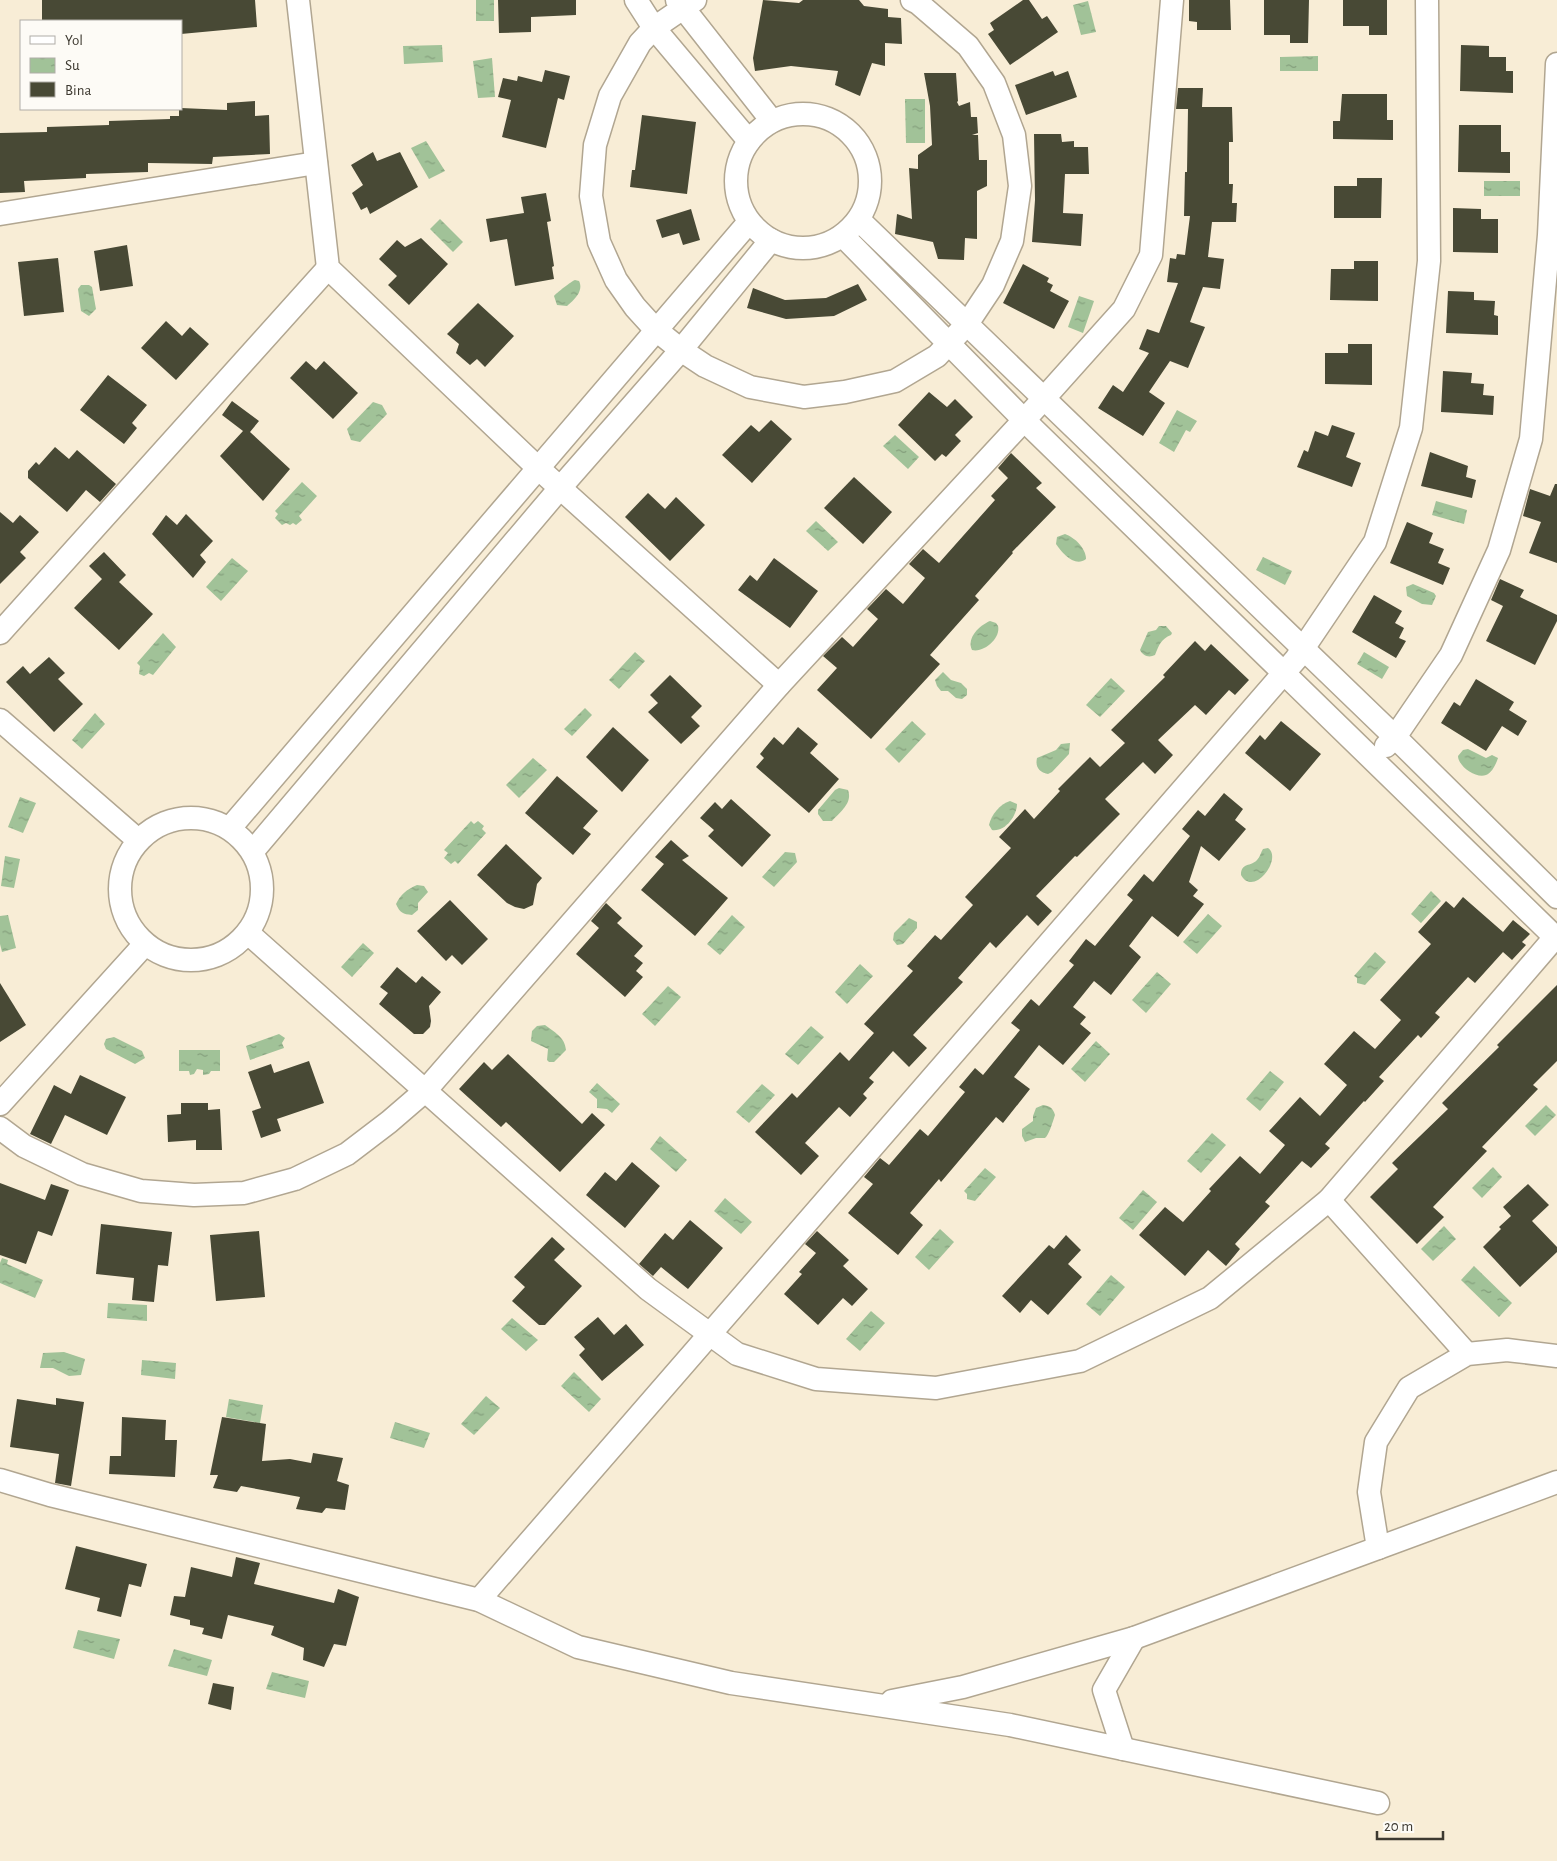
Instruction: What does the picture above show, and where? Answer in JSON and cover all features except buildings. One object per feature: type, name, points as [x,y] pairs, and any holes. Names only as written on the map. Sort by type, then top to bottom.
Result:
[{"type":"street","points":[[298,0],[328,268],[538,468],[780,685]]},
{"type":"street","points":[[636,0],[654,28],[749,140]]},
{"type":"street","points":[[772,121],[685,3],[654,28],[640,43],[610,96],[595,145],[591,196],[599,242],[616,280],[635,307],[655,329],[680,350],[705,366],[750,387],[804,397],[845,392],[895,381],[937,356],[967,324],[993,285],[1012,241],[1020,186],[1014,135],[994,83],[968,46],[912,0]]},
{"type":"street","points":[[0,1128],[24,1146],[82,1174],[140,1191],[194,1195],[244,1193],[294,1179],[346,1154],[389,1122],[424,1091],[780,685],[1124,309],[1151,255],[1172,0]]},
{"type":"street","points":[[479,1600],[708,1334],[1284,673],[1303,649],[1375,542],[1412,428],[1429,261],[1427,0]]},
{"type":"street","points":[[1373,760],[1395,737],[1451,656],[1499,550],[1530,439],[1549,236],[1557,64]]},
{"type":"street","points":[[793,114],[815,115],[836,122],[854,136],[866,155],[871,177],[868,199],[859,220],[843,236],[823,246],[800,249],[771,240],[762,235],[749,222],[739,203],[735,181],[739,160],[749,140],[772,121],[793,114]]},
{"type":"street","points":[[0,214],[316,163]]},
{"type":"street","points":[[859,220],[1395,737],[1557,898]]},
{"type":"street","points":[[230,828],[655,329],[749,222]]},
{"type":"street","points":[[248,933],[648,1289],[737,1354],[816,1379],[936,1388],[1080,1361],[1210,1298],[1329,1200],[1556,937],[1024,420],[843,236]]},
{"type":"street","points":[[253,851],[560,488],[680,350],[771,240]]},
{"type":"street","points":[[0,633],[328,268]]},
{"type":"street","points":[[0,720],[138,840]]},
{"type":"street","points":[[192,817],[212,820],[230,828],[253,851],[261,871],[263,893],[259,914],[248,933],[232,948],[212,958],[190,960],[168,956],[145,944],[134,932],[125,915],[120,896],[121,876],[124,866],[127,857],[138,840],[154,828],[172,820],[192,817]]},
{"type":"street","points":[[0,1104],[145,944]]},
{"type":"street","points":[[1329,1200],[1466,1354]]},
{"type":"street","points":[[1378,1548],[1369,1492],[1376,1442],[1409,1388],[1466,1354],[1507,1350],[1557,1356]]},
{"type":"street","points":[[0,1480],[60,1497],[479,1600],[578,1647],[731,1683],[1010,1725],[1378,1803]]},
{"type":"street","points":[[876,1705],[963,1687],[1134,1638],[1557,1482]]},
{"type":"street","points":[[1123,1749],[1104,1690],[1134,1638]]},
{"type":"water","points":[[476,0],[494,0],[494,21],[476,21]]},
{"type":"water","points":[[1088,1],[1096,32],[1081,35],[1073,5]]},
{"type":"water","points":[[442,45],[443,62],[404,64],[403,46]]},
{"type":"water","points":[[1318,56],[1318,71],[1280,71],[1280,57]]},
{"type":"water","points":[[492,58],[495,97],[478,98],[473,61]]},
{"type":"water","points":[[905,99],[925,99],[925,143],[906,143]]},
{"type":"water","points":[[426,141],[445,171],[429,179],[411,148]]},
{"type":"water","points":[[1484,181],[1520,181],[1520,196],[1484,196]]},
{"type":"water","points":[[440,219],[463,242],[453,252],[430,229]]},
{"type":"water","points":[[575,280],[579,281],[580,288],[573,301],[567,306],[557,305],[554,296]]},
{"type":"water","points":[[81,285],[92,287],[96,309],[89,316],[81,311],[78,289]]},
{"type":"water","points":[[1079,296],[1094,301],[1083,333],[1068,327]]},
{"type":"water","points":[[373,402],[382,405],[387,414],[360,442],[351,440],[347,429]]},
{"type":"water","points":[[1177,410],[1197,421],[1190,432],[1186,430],[1174,452],[1159,443]]},
{"type":"water","points":[[895,435],[919,457],[908,469],[883,446]]},
{"type":"water","points":[[302,482],[317,496],[299,516],[302,520],[296,525],[286,523],[282,525],[275,518],[278,514],[275,511]]},
{"type":"water","points":[[1436,501],[1467,510],[1464,524],[1432,515]]},
{"type":"water","points":[[816,521],[838,542],[828,551],[806,531]]},
{"type":"water","points":[[1065,534],[1079,544],[1084,551],[1086,559],[1078,562],[1073,561],[1056,544],[1057,537]]},
{"type":"water","points":[[1263,557],[1292,571],[1285,585],[1256,570]]},
{"type":"water","points":[[232,558],[248,571],[221,601],[206,587]]},
{"type":"water","points":[[1413,584],[1434,593],[1436,596],[1432,605],[1422,604],[1407,596],[1406,587]]},
{"type":"water","points":[[990,621],[998,626],[997,635],[994,640],[982,649],[972,650],[971,641],[975,632]]},
{"type":"water","points":[[1159,626],[1166,626],[1172,633],[1171,635],[1161,643],[1155,655],[1144,655],[1140,650],[1148,632],[1156,630]]},
{"type":"water","points":[[163,633],[176,647],[153,675],[149,673],[144,676],[139,674],[140,666],[137,663]]},
{"type":"water","points":[[635,652],[645,661],[619,689],[609,680]]},
{"type":"water","points":[[1364,652],[1389,667],[1382,679],[1357,664]]},
{"type":"water","points":[[943,672],[951,680],[961,683],[967,689],[967,695],[962,699],[956,698],[948,691],[941,691],[935,680]]},
{"type":"water","points":[[1111,678],[1125,691],[1100,717],[1086,705]]},
{"type":"water","points":[[585,708],[592,715],[572,736],[564,729]]},
{"type":"water","points":[[95,713],[105,724],[82,749],[72,740]]},
{"type":"water","points":[[912,721],[926,734],[899,763],[885,749]]},
{"type":"water","points":[[1070,743],[1069,754],[1052,772],[1048,774],[1038,769],[1037,758],[1056,750],[1061,744]]},
{"type":"water","points":[[1468,749],[1486,758],[1492,755],[1498,758],[1490,772],[1482,776],[1477,775],[1468,771],[1461,764],[1458,756],[1463,750]]},
{"type":"water","points":[[533,758],[547,770],[519,798],[506,785]]},
{"type":"water","points":[[839,788],[848,790],[849,799],[842,811],[832,821],[823,821],[818,814],[818,810],[835,790]]},
{"type":"water","points":[[20,797],[36,803],[23,833],[8,827]]},
{"type":"water","points":[[1010,801],[1017,804],[1013,818],[1006,826],[992,830],[989,825],[994,814],[999,807]]},
{"type":"water","points":[[471,821],[474,824],[478,821],[484,826],[482,829],[486,833],[458,864],[455,861],[451,864],[444,858],[448,853],[444,850]]},
{"type":"water","points":[[1268,848],[1272,853],[1272,860],[1265,874],[1253,882],[1247,881],[1241,875],[1244,866],[1255,862],[1263,849]]},
{"type":"water","points":[[785,852],[795,853],[797,862],[774,887],[762,877]]},
{"type":"water","points":[[5,856],[20,859],[14,888],[1,886]]},
{"type":"water","points":[[417,885],[424,886],[428,892],[418,903],[418,910],[412,915],[400,911],[396,904],[404,893]]},
{"type":"water","points":[[1431,891],[1441,901],[1421,923],[1411,914]]},
{"type":"water","points":[[1208,914],[1222,926],[1197,954],[1183,942]]},
{"type":"water","points":[[8,915],[16,948],[2,952],[0,944],[0,916]]},
{"type":"water","points":[[732,915],[745,927],[720,955],[707,944]]},
{"type":"water","points":[[909,918],[917,922],[917,928],[903,944],[897,945],[893,940],[894,933]]},
{"type":"water","points":[[363,943],[374,953],[352,977],[341,967]]},
{"type":"water","points":[[1375,952],[1386,962],[1365,985],[1357,983],[1357,978],[1354,976]]},
{"type":"water","points":[[860,964],[873,976],[847,1004],[835,992]]},
{"type":"water","points":[[1157,972],[1171,984],[1146,1013],[1132,1000]]},
{"type":"water","points":[[668,986],[681,997],[655,1026],[642,1014]]},
{"type":"water","points":[[545,1025],[558,1035],[565,1045],[566,1050],[554,1062],[547,1060],[548,1049],[531,1041],[532,1031],[537,1026]]},
{"type":"water","points":[[811,1026],[824,1037],[798,1065],[785,1054]]},
{"type":"water","points":[[279,1034],[285,1038],[282,1043],[284,1048],[250,1060],[246,1046]]},
{"type":"water","points":[[114,1037],[142,1051],[145,1058],[135,1064],[106,1049],[104,1044],[106,1039]]},
{"type":"water","points":[[1096,1041],[1110,1054],[1085,1082],[1071,1069]]},
{"type":"water","points":[[179,1050],[220,1050],[220,1071],[211,1071],[209,1074],[203,1075],[203,1070],[197,1069],[194,1074],[190,1075],[189,1071],[179,1071]]},
{"type":"water","points":[[1270,1071],[1284,1082],[1260,1111],[1246,1099]]},
{"type":"water","points":[[597,1083],[620,1104],[612,1113],[607,1109],[597,1108],[597,1099],[589,1092]]},
{"type":"water","points":[[762,1084],[775,1095],[749,1123],[736,1112]]},
{"type":"water","points":[[1043,1105],[1051,1108],[1055,1115],[1051,1128],[1045,1138],[1036,1138],[1025,1142],[1022,1136],[1022,1129],[1033,1121],[1036,1108]]},
{"type":"water","points":[[1546,1105],[1556,1115],[1535,1136],[1525,1126]]},
{"type":"water","points":[[1212,1133],[1226,1145],[1201,1173],[1187,1161]]},
{"type":"water","points":[[660,1136],[687,1160],[676,1172],[650,1149]]},
{"type":"water","points":[[1493,1167],[1502,1177],[1482,1198],[1472,1188]]},
{"type":"water","points":[[985,1168],[996,1177],[975,1201],[967,1199],[967,1194],[964,1191]]},
{"type":"water","points":[[1143,1190],[1157,1202],[1133,1230],[1119,1218]]},
{"type":"water","points":[[725,1198],[752,1222],[741,1234],[714,1211]]},
{"type":"water","points":[[1444,1226],[1456,1239],[1433,1261],[1421,1249]]},
{"type":"water","points":[[940,1229],[954,1242],[929,1270],[915,1257]]},
{"type":"water","points":[[2,1258],[8,1260],[7,1264],[43,1280],[35,1298],[0,1283],[0,1263]]},
{"type":"water","points":[[1474,1266],[1512,1303],[1499,1317],[1461,1280]]},
{"type":"water","points":[[1111,1275],[1125,1287],[1100,1316],[1086,1304]]},
{"type":"water","points":[[108,1303],[147,1305],[147,1321],[107,1318]]},
{"type":"water","points":[[871,1311],[885,1323],[860,1351],[846,1339]]},
{"type":"water","points":[[512,1318],[538,1340],[526,1351],[501,1329]]},
{"type":"water","points":[[64,1352],[85,1359],[81,1375],[69,1376],[53,1368],[40,1368],[43,1353]]},
{"type":"water","points":[[142,1360],[176,1363],[175,1379],[141,1375]]},
{"type":"water","points":[[574,1372],[601,1399],[589,1412],[561,1386]]},
{"type":"water","points":[[486,1396],[500,1408],[474,1435],[461,1424]]},
{"type":"water","points":[[229,1399],[263,1405],[260,1423],[226,1417]]},
{"type":"water","points":[[395,1422],[430,1433],[424,1448],[390,1438]]},
{"type":"water","points":[[78,1630],[120,1639],[114,1659],[73,1648]]},
{"type":"water","points":[[174,1649],[212,1660],[207,1676],[168,1666]]},
{"type":"water","points":[[272,1672],[309,1681],[305,1698],[266,1689]]}]
